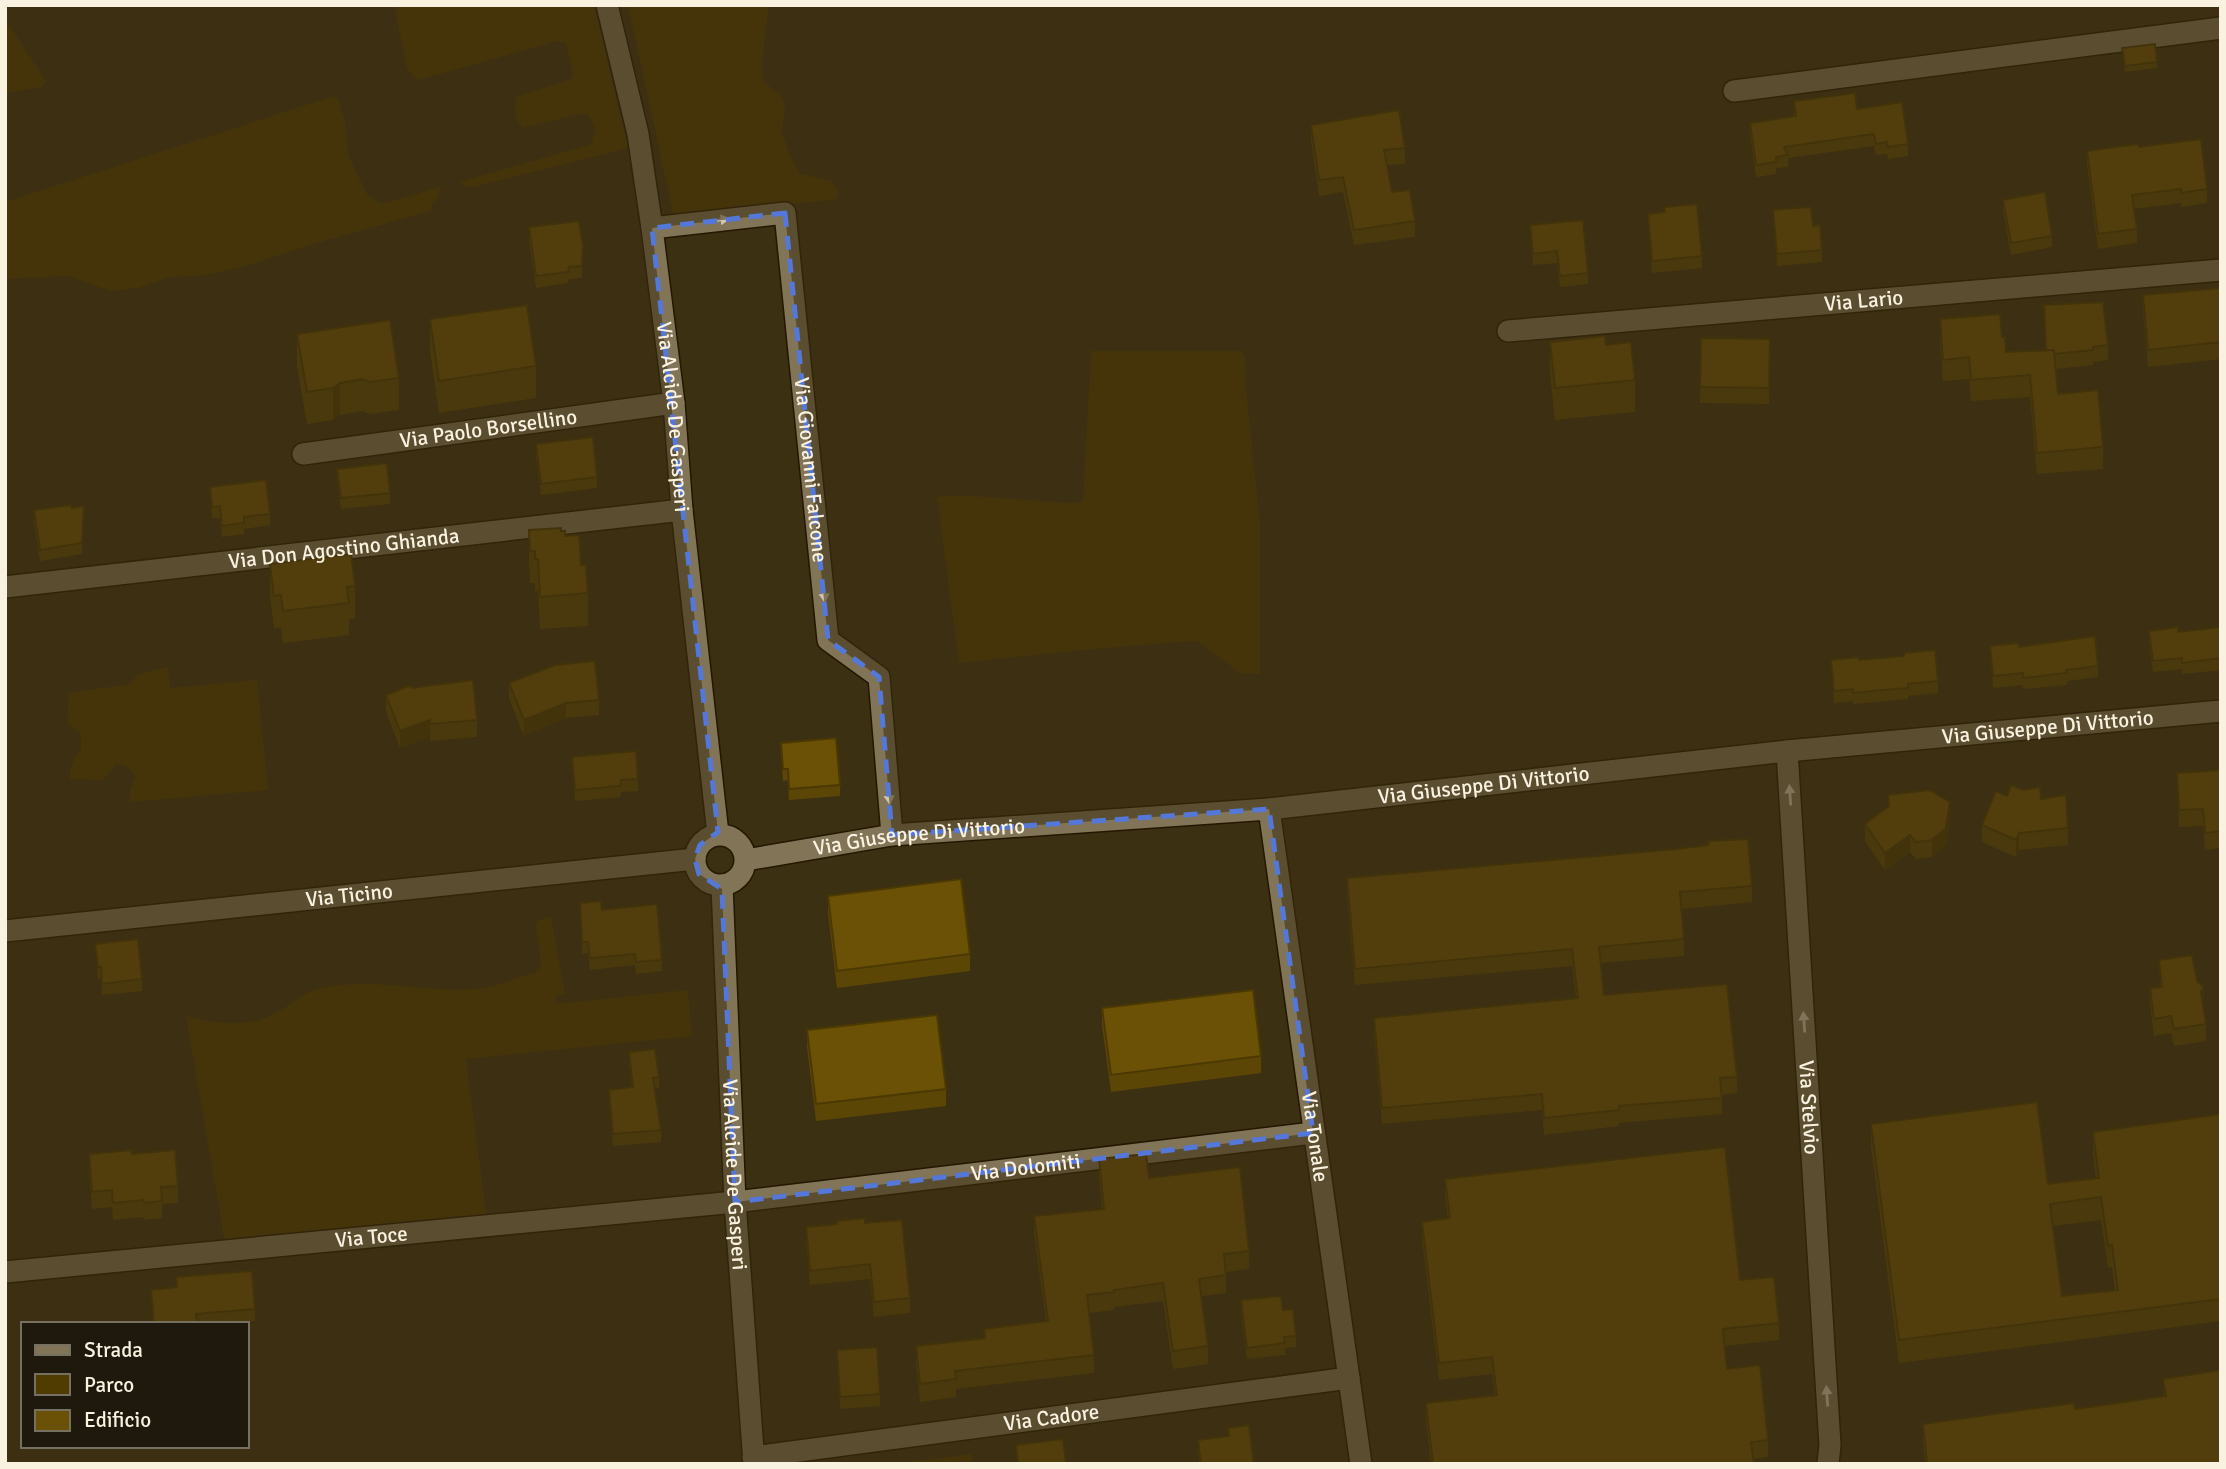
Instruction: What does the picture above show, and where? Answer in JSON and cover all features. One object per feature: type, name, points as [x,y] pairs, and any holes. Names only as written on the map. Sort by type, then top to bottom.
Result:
[{"type":"street","name":"Via Alcide De Gasperi","points":[[607,5],[638,134],[652,228],[674,404],[682,510],[719,834]]},
{"type":"street","points":[[1734,91],[2221,28]]},
{"type":"street","name":"Via Giovanni Falcone","points":[[652,228],[785,213],[828,640],[879,677],[892,835]]},
{"type":"street","name":"Via Lario","points":[[1508,331],[2221,270]]},
{"type":"street","name":"Via Paolo Borsellino","points":[[303,454],[674,404]]},
{"type":"street","name":"Via Don Agostino Ghianda","points":[[5,587],[682,510]]},
{"type":"street","name":"Via Giuseppe Di Vittorio","points":[[746,860],[892,835],[1269,809],[1787,751],[2221,710]]},
{"type":"street","name":"Via Stelvio","points":[[1787,751],[1830,1445],[1828,1464]]},
{"type":"street","name":"Via Tonale","points":[[1269,809],[1361,1464]]},
{"type":"street","points":[[719,834],[727,835],[741,844],[746,860],[741,874],[729,884],[722,885],[705,880],[696,866],[695,859],[700,845],[711,836],[719,834]]},
{"type":"street","name":"Via Ticino","points":[[5,931],[695,859]]},
{"type":"street","name":"Via Alcide De Gasperi","points":[[722,885],[735,1202],[753,1460]]},
{"type":"street","name":"Via Dolomiti","points":[[735,1202],[1313,1133]]},
{"type":"street","name":"Via Toce","points":[[5,1272],[735,1202]]},
{"type":"street","name":"Via Cadore","points":[[753,1460],[1349,1378]]},
{"type":"highlighted area","points":[[785,213],[828,640],[879,677],[892,835],[1269,809],[1313,1133],[735,1202],[722,889],[699,874],[695,859],[700,845],[718,832],[652,228]]},
{"type":"green space","points":[[394,5],[594,5],[628,148],[478,186],[463,184],[460,182],[592,144],[595,128],[588,114],[523,128],[517,118],[516,97],[569,80],[573,76],[566,44],[558,41],[418,80],[407,68]]},
{"type":"green space","points":[[628,5],[769,5],[762,61],[763,81],[781,96],[785,105],[782,131],[800,174],[832,181],[838,190],[838,199],[674,218]]},
{"type":"green space","points":[[5,19],[46,81],[44,85],[5,93]]},
{"type":"green space","points":[[334,96],[339,101],[345,122],[348,155],[367,194],[381,204],[441,187],[437,199],[431,205],[431,211],[242,267],[201,276],[171,277],[138,288],[111,291],[68,276],[5,279],[5,202]]},
{"type":"green space","points":[[1091,351],[1240,351],[1245,355],[1260,525],[1260,674],[1240,673],[1201,643],[1194,641],[959,663],[937,497],[977,496],[1069,503],[1083,501]]},
{"type":"green space","points":[[168,667],[170,688],[257,680],[268,790],[130,802],[130,791],[136,776],[125,766],[116,764],[103,780],[70,779],[72,763],[81,750],[81,734],[67,723],[69,693],[130,684],[137,675]]},
{"type":"green space","points":[[551,917],[565,994],[555,996],[556,1004],[688,990],[692,1036],[466,1059],[487,1220],[225,1243],[186,1016],[222,1023],[245,1023],[268,1017],[308,992],[340,985],[377,984],[472,989],[496,985],[534,974],[541,966],[536,927],[538,920]]},
{"type":"green space","points":[[972,1454],[973,1464],[895,1464]]},
{"type":"building","points":[[2155,44],[2157,62],[2125,66],[2122,48]]},
{"type":"building","points":[[1855,93],[1857,109],[1902,102],[1908,144],[1888,147],[1887,142],[1876,144],[1874,134],[1784,147],[1788,155],[1776,157],[1776,162],[1756,165],[1750,123],[1796,116],[1794,101]]},
{"type":"building","points":[[1399,110],[1405,148],[1384,150],[1392,192],[1410,190],[1415,221],[1354,230],[1343,177],[1319,180],[1311,125]]},
{"type":"building","points":[[2201,139],[2207,189],[2132,195],[2137,229],[2098,234],[2087,151]]},
{"type":"building","points":[[2045,192],[2052,236],[2011,243],[2003,200]]},
{"type":"building","points":[[1697,204],[1702,256],[1652,261],[1648,214],[1665,212],[1664,207]]},
{"type":"building","points":[[1811,207],[1813,226],[1820,225],[1822,250],[1777,254],[1773,210]]},
{"type":"building","points":[[1583,220],[1588,273],[1560,276],[1557,251],[1533,254],[1530,225]]},
{"type":"building","points":[[579,221],[583,245],[582,266],[569,267],[568,272],[536,276],[529,227]]},
{"type":"building","points":[[2221,288],[2221,342],[2148,350],[2143,295]]},
{"type":"building","points":[[2103,302],[2108,345],[2093,347],[2093,350],[2054,354],[2054,350],[2046,350],[2044,305]]},
{"type":"building","points":[[527,305],[536,366],[439,381],[430,319]]},
{"type":"building","points":[[2000,314],[2006,352],[2054,350],[2058,394],[2098,390],[2103,447],[2037,453],[2030,375],[1971,380],[1969,357],[1943,360],[1940,319]]},
{"type":"building","points":[[390,320],[399,378],[369,382],[363,379],[307,392],[297,334]]},
{"type":"building","points":[[1605,336],[1606,345],[1631,342],[1635,380],[1555,388],[1550,342]]},
{"type":"building","points":[[1701,338],[1770,339],[1769,388],[1700,387]]},
{"type":"building","points":[[593,437],[597,477],[541,484],[536,444]]},
{"type":"building","points":[[387,463],[390,493],[341,498],[337,469]]},
{"type":"building","points":[[266,480],[270,514],[244,517],[244,523],[222,526],[220,506],[212,507],[210,487]]},
{"type":"building","points":[[71,505],[72,508],[84,506],[82,543],[40,550],[34,510]]},
{"type":"building","points":[[561,528],[561,531],[565,531],[565,536],[579,535],[581,565],[586,565],[588,593],[540,597],[538,559],[535,559],[535,551],[530,551],[529,530]]},
{"type":"building","points":[[351,554],[355,586],[347,587],[349,603],[283,611],[281,595],[274,596],[270,564]]},
{"type":"building","points":[[2178,627],[2178,632],[2221,627],[2221,658],[2182,663],[2182,658],[2153,661],[2149,631]]},
{"type":"building","points":[[2095,636],[2098,666],[2023,678],[2023,673],[1993,676],[1990,646],[2018,643],[2019,647]]},
{"type":"building","points":[[1935,650],[1938,681],[1908,684],[1908,688],[1853,693],[1853,689],[1834,691],[1831,660],[1904,656],[1904,653]]},
{"type":"building","points":[[595,661],[599,700],[566,703],[524,720],[509,683],[555,665]]},
{"type":"building","points":[[473,680],[477,720],[430,724],[430,720],[400,731],[386,695],[411,685],[412,688]]},
{"type":"building","points":[[836,738],[840,785],[789,789],[788,769],[783,769],[781,743]]},
{"type":"building","points":[[636,751],[638,779],[621,780],[620,786],[575,790],[572,757]]},
{"type":"building","points":[[2221,770],[2221,831],[2205,833],[2203,809],[2179,810],[2177,773]]},
{"type":"building","points":[[2011,785],[2023,790],[2040,787],[2041,799],[2066,795],[2068,828],[2019,833],[2016,840],[1982,825],[1996,791],[2007,796]]},
{"type":"building","points":[[1929,790],[1950,802],[1946,828],[1932,840],[1916,842],[1910,835],[1885,853],[1865,824],[1889,806],[1888,795]]},
{"type":"building","points":[[1748,839],[1752,886],[1680,892],[1684,939],[1599,947],[1604,995],[1727,984],[1737,1077],[1720,1078],[1722,1098],[1619,1106],[1619,1110],[1544,1118],[1542,1094],[1382,1108],[1374,1018],[1578,998],[1572,949],[1355,969],[1347,878],[1676,849],[1708,845],[1709,841]]},
{"type":"building","points":[[961,879],[970,954],[837,971],[828,896]]},
{"type":"building","points":[[601,901],[602,910],[657,904],[662,960],[636,962],[635,954],[590,958],[588,942],[582,942],[580,903]]},
{"type":"building","points":[[138,939],[142,979],[102,984],[95,944]]},
{"type":"building","points":[[2192,955],[2197,981],[2204,987],[2201,992],[2206,1024],[2174,1029],[2171,1016],[2154,1019],[2150,988],[2162,987],[2159,960]]},
{"type":"building","points":[[1253,990],[1261,1056],[1111,1075],[1102,1008]]},
{"type":"building","points":[[937,1015],[946,1089],[816,1104],[807,1030]]},
{"type":"building","points":[[655,1049],[659,1077],[653,1078],[661,1130],[613,1134],[609,1090],[633,1087],[629,1052]]},
{"type":"building","points":[[2037,1102],[2048,1184],[2099,1178],[2093,1132],[2221,1114],[2221,1299],[1899,1340],[1871,1124]],"holes":[[[2101,1197],[2108,1246],[2112,1245],[2118,1290],[2062,1296],[2050,1204]]]},
{"type":"building","points":[[1725,1147],[1740,1280],[1774,1277],[1779,1323],[1723,1329],[1727,1369],[1760,1365],[1768,1440],[1751,1442],[1754,1464],[1433,1464],[1426,1403],[1497,1395],[1492,1357],[1439,1363],[1422,1222],[1450,1218],[1445,1179]]},
{"type":"building","points":[[132,1150],[132,1154],[175,1150],[178,1186],[161,1187],[162,1201],[113,1203],[112,1190],[92,1192],[89,1154]]},
{"type":"building","points":[[1146,1154],[1149,1178],[1240,1167],[1249,1251],[1224,1254],[1226,1275],[1199,1279],[1208,1346],[1173,1351],[1163,1283],[1087,1295],[1094,1355],[955,1371],[956,1379],[920,1384],[916,1346],[985,1338],[984,1329],[1048,1321],[1034,1216],[1104,1209],[1099,1159]]},
{"type":"building","points":[[865,1218],[865,1223],[902,1220],[910,1298],[874,1302],[870,1264],[810,1271],[806,1227]]},
{"type":"building","points":[[252,1271],[255,1309],[196,1314],[197,1322],[154,1322],[151,1290],[177,1287],[176,1277]]},
{"type":"building","points":[[1281,1296],[1283,1310],[1293,1309],[1296,1336],[1284,1337],[1285,1343],[1247,1348],[1241,1300]]},
{"type":"building","points":[[877,1347],[880,1394],[840,1397],[837,1350]]},
{"type":"building","points":[[2221,1370],[2221,1464],[1927,1464],[1923,1424],[2074,1403],[2075,1409],[2166,1396],[2163,1379]]},
{"type":"building","points":[[1249,1425],[1254,1464],[1201,1464],[1198,1440],[1229,1436],[1228,1428]]},
{"type":"building","points":[[1063,1439],[1066,1464],[1018,1464],[1016,1445]]}]
